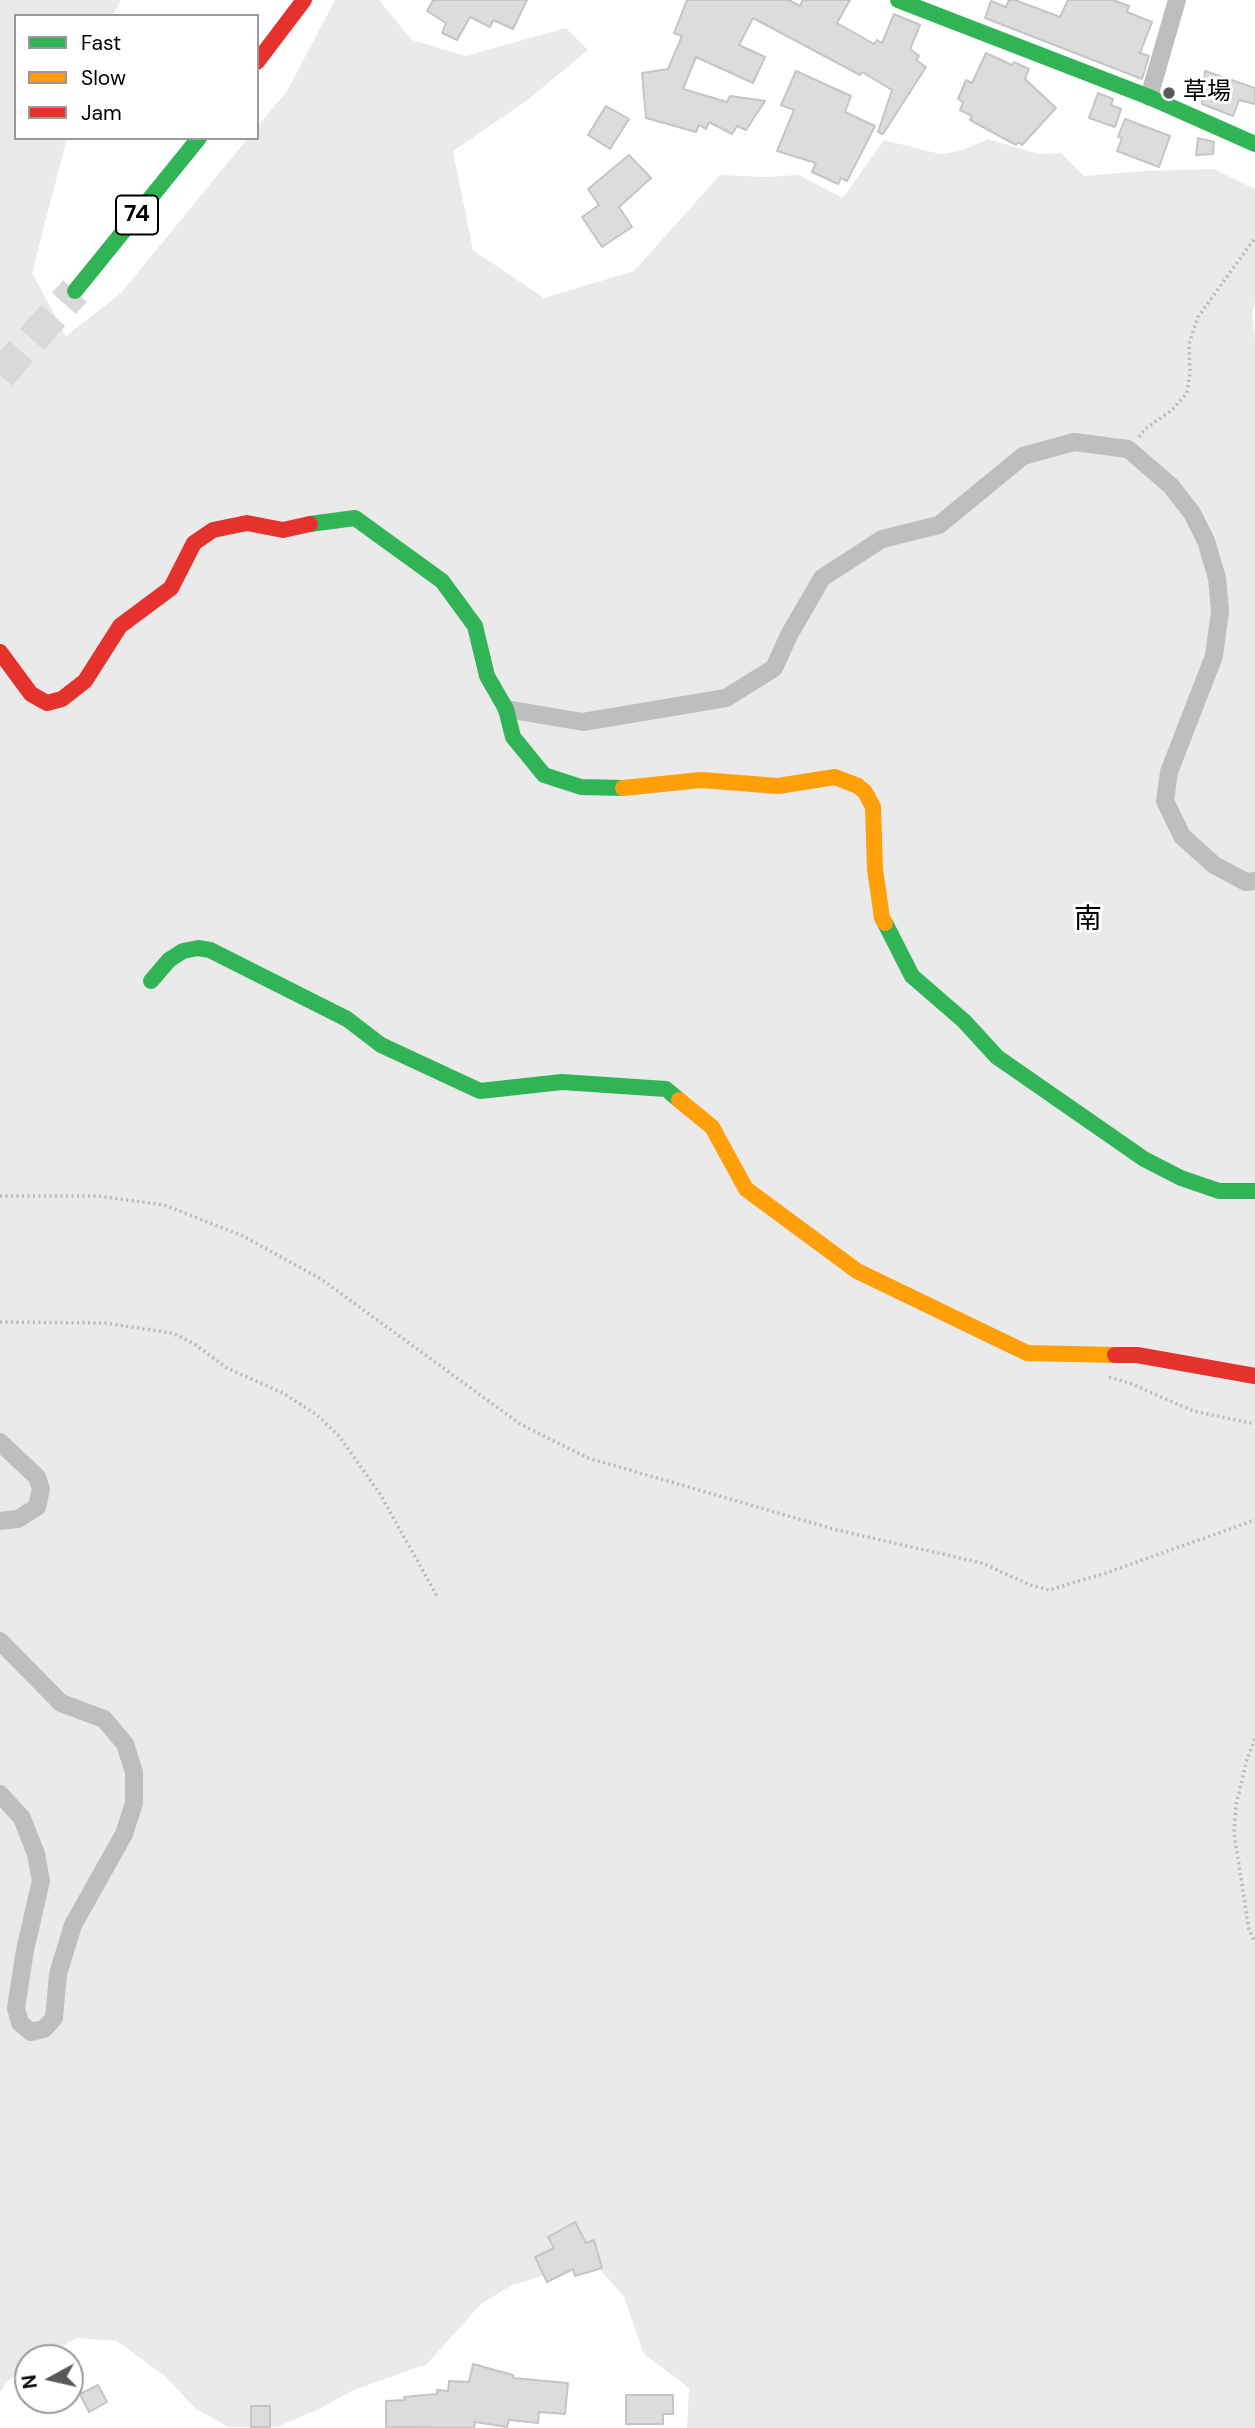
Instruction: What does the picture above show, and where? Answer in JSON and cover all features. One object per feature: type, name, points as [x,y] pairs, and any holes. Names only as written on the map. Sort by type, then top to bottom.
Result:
[{"type":"main road","points":[[259,40],[290,0]]},
{"type":"main road","points":[[259,59],[304,0]]},
{"type":"main road","points":[[898,0],[1149,97],[1255,144]]},
{"type":"main road","name":"74","points":[[181,140],[70,287],[197,140]]},
{"type":"main road","points":[[0,652],[31,694],[47,703],[62,699],[85,681],[120,626],[171,588],[194,543],[213,530],[247,523],[283,530],[329,520],[355,519],[442,581],[475,626],[487,676],[506,709],[513,737],[544,775],[581,787],[627,788],[701,780],[778,786],[835,777],[858,786],[865,792],[873,807],[874,869],[882,918],[912,976],[964,1021],[997,1057],[1144,1159],[1181,1178],[1219,1191],[1255,1191]]},
{"type":"main road","points":[[151,981],[169,960],[183,951],[198,948],[210,950],[347,1019],[381,1045],[480,1091],[562,1082],[666,1089],[712,1127],[746,1189],[857,1271],[1027,1353],[1137,1355],[1255,1376]]},
{"type":"street","points":[[1149,97],[1177,0]]},
{"type":"street","points":[[506,709],[583,722],[726,698],[774,668],[789,635],[822,578],[882,539],[939,526],[1023,456],[1074,442],[1128,449],[1171,485],[1192,513],[1206,541],[1217,578],[1220,611],[1214,656],[1169,772],[1165,801],[1182,836],[1214,865],[1246,882],[1255,881]]},
{"type":"street","points":[[0,1442],[37,1477],[41,1489],[37,1507],[18,1519],[0,1521]]},
{"type":"street","points":[[0,1641],[61,1703],[104,1719],[125,1744],[134,1772],[134,1803],[124,1834],[73,1925],[58,1974],[54,2018],[44,2029],[31,2032],[20,2023],[16,2008],[25,1950],[41,1881],[36,1854],[22,1818],[0,1794]]},
{"type":"path","points":[[1128,449],[1145,429],[1172,410],[1187,393],[1190,373],[1189,344],[1198,317],[1255,238]]},
{"type":"path","points":[[0,1196],[98,1196],[164,1205],[243,1236],[321,1279],[520,1424],[588,1458],[837,1530],[982,1563],[1030,1586],[1049,1590],[1106,1573],[1255,1520]]},
{"type":"path","points":[[0,1321],[105,1323],[172,1333],[193,1343],[227,1368],[283,1393],[317,1415],[339,1436],[380,1493],[437,1596]]},
{"type":"path","points":[[1106,1376],[1132,1384],[1193,1411],[1255,1424]]},
{"type":"path","points":[[1255,1739],[1247,1759],[1236,1805],[1234,1833],[1247,1918],[1255,1942]]},
{"type":"shaded area","points":[[0,0],[121,0],[114,14],[14,14],[14,140],[66,140],[32,273],[66,336],[121,293],[246,140],[259,140],[259,125],[287,91],[335,0],[379,0],[412,40],[466,56],[566,28],[588,50],[525,102],[453,151],[473,250],[544,298],[634,271],[720,175],[799,175],[843,198],[884,140],[940,154],[960,151],[988,139],[1039,154],[1061,153],[1084,176],[1214,169],[1255,189],[1255,302],[1252,313],[1255,339],[1255,2428],[687,2428],[689,2388],[644,2354],[624,2297],[597,2266],[566,2269],[512,2285],[481,2304],[427,2364],[354,2390],[277,2427],[228,2427],[195,2408],[166,2377],[117,2341],[77,2338],[66,2344],[14,2344],[14,2376],[0,2392]]},
{"type":"building","points":[[433,0],[527,0],[513,29],[493,20],[490,27],[470,17],[457,40],[442,33],[446,23],[427,11]]},
{"type":"building","points":[[687,0],[789,0],[800,6],[803,0],[850,0],[837,23],[874,44],[877,40],[882,43],[894,14],[920,25],[910,49],[919,56],[916,60],[926,67],[883,134],[878,132],[892,90],[862,72],[860,75],[753,18],[739,45],[765,57],[753,83],[696,57],[683,89],[727,102],[730,96],[765,101],[746,130],[737,126],[732,134],[709,122],[706,129],[699,125],[696,132],[646,118],[642,73],[668,69],[682,36],[674,33]]},
{"type":"building","points":[[1009,0],[1060,17],[1068,0],[1113,0],[1129,6],[1127,12],[1152,22],[1140,53],[1149,56],[1142,79],[985,18],[991,1],[1006,7]]},
{"type":"building","points":[[986,53],[1012,65],[1014,62],[1029,69],[1025,79],[1056,108],[1022,145],[1018,142],[1016,145],[970,120],[972,116],[960,110],[963,102],[958,99],[966,80],[972,83]]},
{"type":"building","points":[[796,71],[851,96],[845,112],[875,126],[847,181],[841,178],[838,184],[812,172],[816,163],[777,151],[794,110],[781,105]]},
{"type":"building","points":[[1205,71],[1255,88],[1255,104],[1239,100],[1233,116],[1202,104]]},
{"type":"building","points":[[1098,93],[1113,99],[1111,105],[1121,109],[1115,127],[1089,118]]},
{"type":"building","points":[[606,106],[629,119],[610,149],[588,135]]},
{"type":"building","points":[[1125,119],[1170,136],[1159,167],[1117,151],[1122,138],[1118,137]]},
{"type":"building","points":[[1198,138],[1214,142],[1213,154],[1196,155]]},
{"type":"building","points":[[629,155],[651,178],[619,207],[632,227],[602,247],[582,217],[599,205],[588,189]]},
{"type":"building","points":[[575,2222],[586,2243],[594,2240],[602,2268],[575,2276],[573,2269],[547,2282],[535,2257],[554,2248],[548,2237]]},
{"type":"building","points":[[473,2364],[513,2375],[513,2378],[568,2383],[565,2414],[539,2412],[538,2423],[509,2420],[507,2427],[475,2422],[474,2428],[386,2427],[386,2401],[437,2394],[437,2390],[448,2391],[449,2381],[469,2382]]},
{"type":"building","points":[[98,2385],[107,2402],[89,2412],[84,2402],[84,2392]]},
{"type":"building","points":[[626,2395],[673,2395],[673,2414],[663,2414],[663,2424],[626,2424]]},
{"type":"building","points":[[251,2406],[270,2406],[270,2427],[251,2427]]},
{"type":"tunnel","points":[[0,375],[75,291]]},
{"type":"traffic: fast","points":[[898,0],[1149,97],[1255,144]]},
{"type":"traffic: fast","points":[[75,291],[197,140]]},
{"type":"traffic: fast","points":[[310,524],[355,518],[442,581],[475,626],[487,676],[506,709],[513,737],[544,775],[581,787],[623,788]]},
{"type":"traffic: fast","points":[[885,923],[912,976],[964,1021],[997,1057],[1144,1159],[1181,1178],[1219,1191],[1255,1191]]},
{"type":"traffic: fast","points":[[151,981],[169,960],[183,951],[198,948],[210,950],[347,1019],[381,1045],[480,1091],[562,1082],[666,1089],[679,1100]]},
{"type":"traffic: slow","points":[[623,788],[701,780],[778,786],[835,777],[858,786],[865,792],[873,807],[875,869],[885,923]]},
{"type":"traffic: slow","points":[[679,1100],[712,1127],[746,1189],[857,1271],[1027,1353],[1115,1355]]},
{"type":"traffic: jam","points":[[259,59],[304,0]]},
{"type":"traffic: jam","points":[[0,652],[31,694],[47,703],[62,699],[85,681],[120,626],[171,588],[194,543],[213,530],[247,523],[283,530],[310,524]]},
{"type":"traffic: jam","points":[[1115,1355],[1137,1355],[1255,1376]]},
{"type":"place","name":"草場","points":[[1169,93]]},
{"type":"district","name":"南","points":[[1088,921]]}]
